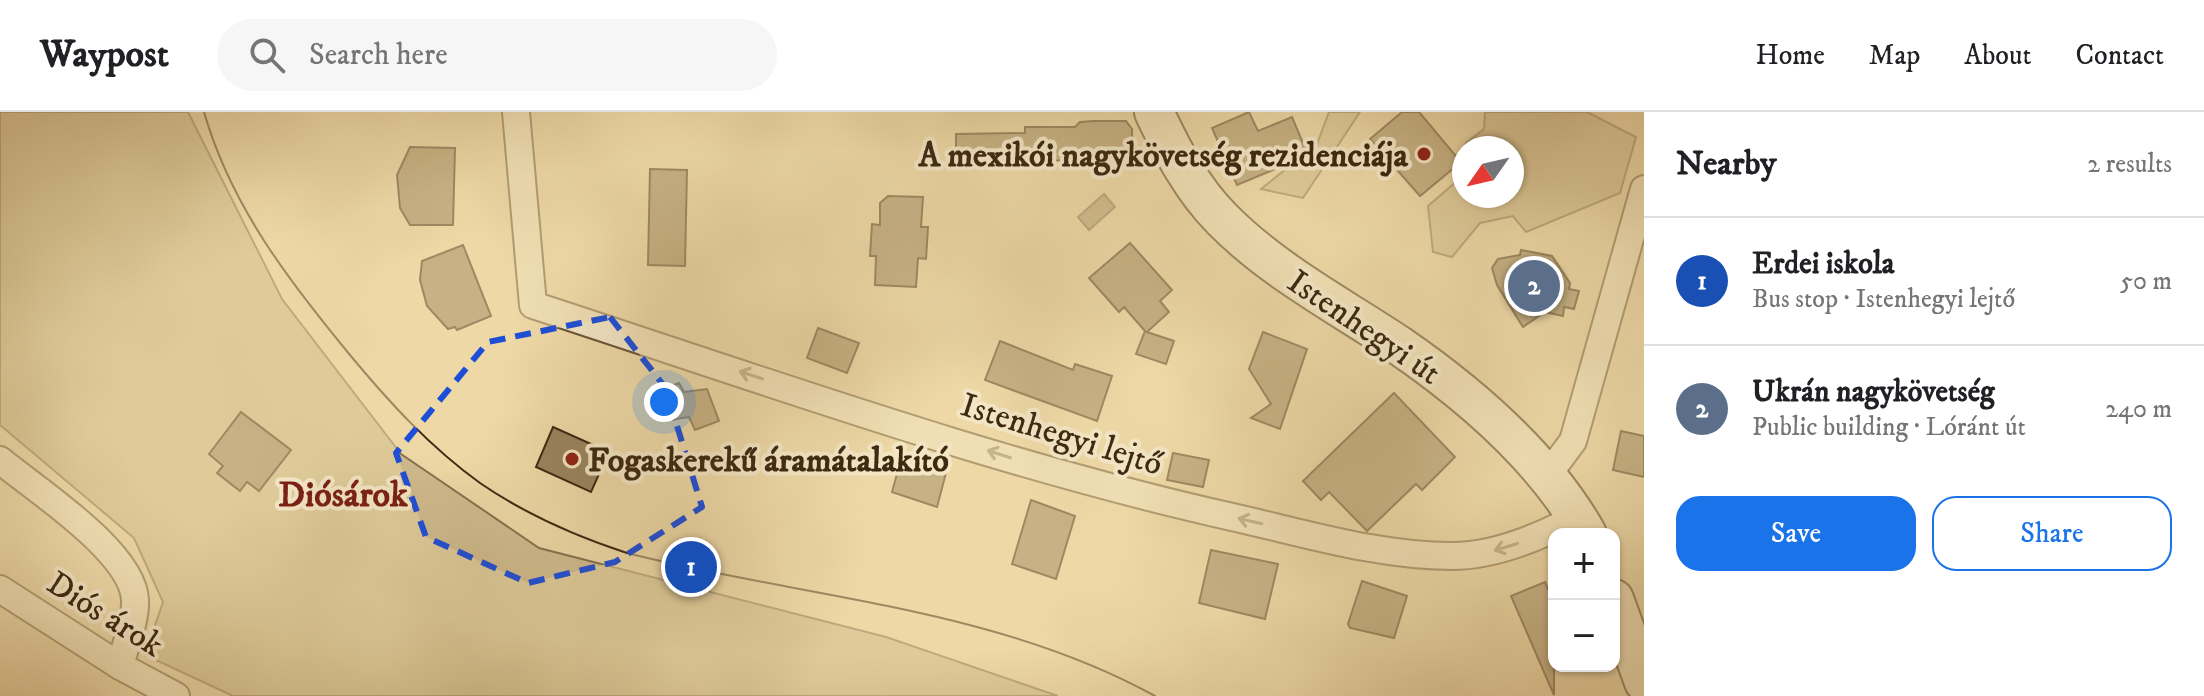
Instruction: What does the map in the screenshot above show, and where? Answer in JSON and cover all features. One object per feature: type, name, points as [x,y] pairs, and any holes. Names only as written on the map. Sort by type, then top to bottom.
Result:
[{"type":"street","name":"Istenhegyi lejtő","points":[[516,112],[533,305],[1121,492],[1362,546],[1427,555],[1479,554],[1582,525]]},
{"type":"street","name":"Istenhegyi út","points":[[1154,112],[1194,185],[1238,234],[1279,267],[1440,375],[1513,440],[1547,476],[1582,525]]},
{"type":"street","points":[[1547,476],[1573,441],[1638,233],[1644,189]]},
{"type":"street","points":[[0,460],[105,547],[130,579],[134,610],[120,666]]},
{"type":"street","name":"Diós árok","points":[[0,589],[120,666],[176,696]]},
{"type":"street","points":[[1614,600],[1644,682]]},
{"type":"highlighted area","points":[[610,317],[665,387],[702,507],[615,562],[528,583],[426,537],[396,453],[488,342]]},
{"type":"shaded area","points":[[0,112],[188,112],[282,299],[401,454],[539,548],[886,637],[1058,696],[233,696],[145,655],[163,602],[134,538],[0,425]]},
{"type":"shaded area","points":[[1329,112],[1360,112],[1303,198],[1261,189],[1317,144]]},
{"type":"shaded area","points":[[1485,112],[1587,112],[1636,137],[1620,193],[1526,232],[1513,216],[1480,223],[1452,257],[1433,252],[1428,206],[1452,185],[1452,208],[1524,208],[1524,136],[1475,136],[1484,129]]},
{"type":"shaded area","points":[[1104,194],[1115,207],[1089,230],[1078,217]]},
{"type":"building","points":[[1249,112],[1258,131],[1292,117],[1306,150],[1278,162],[1280,167],[1237,185],[1212,128]]},
{"type":"building","name":"A mexikói nagykövetség rezidenciája","points":[[1402,112],[1419,112],[1452,151],[1452,169],[1420,196],[1370,139]]},
{"type":"building","points":[[1126,121],[1132,129],[1132,160],[956,161],[956,134],[1025,133],[1025,127],[1075,127],[1080,122]]},
{"type":"building","points":[[410,147],[455,148],[453,225],[410,225],[400,208],[397,175]]},
{"type":"building","points":[[650,169],[687,170],[685,266],[648,265]]},
{"type":"building","points":[[888,196],[923,197],[921,227],[928,227],[926,259],[918,258],[916,287],[875,285],[876,256],[870,256],[872,224],[880,225],[880,203]]},
{"type":"building","points":[[1130,243],[1172,290],[1160,301],[1169,312],[1147,332],[1174,341],[1166,364],[1136,354],[1145,331],[1124,307],[1119,312],[1089,278]]},
{"type":"building","points":[[463,245],[491,316],[457,330],[455,327],[448,329],[427,306],[420,280],[422,261]]},
{"type":"building","points":[[1521,250],[1552,256],[1570,283],[1569,289],[1579,291],[1574,309],[1564,307],[1563,316],[1545,312],[1523,327],[1497,285],[1492,268],[1498,259],[1520,255]]},
{"type":"building","points":[[818,328],[859,343],[847,373],[807,358]]},
{"type":"building","points":[[1263,332],[1307,349],[1280,429],[1251,418],[1271,404],[1249,369]]},
{"type":"building","points":[[1000,341],[1073,370],[1075,364],[1112,376],[1097,421],[985,380]]},
{"type":"building","points":[[679,383],[684,392],[707,389],[719,421],[695,430],[689,417],[664,421],[654,392]]},
{"type":"building","points":[[1394,393],[1455,457],[1422,490],[1416,484],[1367,531],[1329,492],[1321,500],[1303,481]]},
{"type":"building","points":[[241,412],[291,450],[259,491],[247,482],[240,491],[217,473],[223,466],[209,454]]},
{"type":"building","name":"Fogaskerekű áramátalakító","points":[[553,427],[609,452],[591,492],[536,467]]},
{"type":"building","points":[[1621,431],[1644,436],[1644,477],[1613,470]]},
{"type":"building","points":[[1173,453],[1209,460],[1203,487],[1167,480]]},
{"type":"building","points":[[901,459],[946,473],[937,507],[892,492]]},
{"type":"building","points":[[1031,500],[1075,516],[1056,579],[1012,564]]},
{"type":"building","points":[[1211,550],[1278,564],[1265,619],[1199,603]]},
{"type":"building","points":[[1362,581],[1407,596],[1394,638],[1350,628],[1348,624]]},
{"type":"building","points":[[1545,582],[1548,589],[1548,672],[1554,672],[1554,695],[1511,596]]},
{"type":"tram line","points":[[204,112],[246,211],[305,299],[365,373],[411,423],[462,469],[497,494],[551,523],[627,553],[964,624],[1029,642],[1093,666],[1155,696]]},
{"type":"place","name":"A mexikói nagykövetség rezidenciája","points":[[1424,154]]},
{"type":"place","name":"Ukrán nagykövetség","points":[[1534,286]]},
{"type":"place","name":"Fogaskerekű áramátalakító","points":[[572,459]]},
{"type":"place","name":"Erdei iskola","points":[[691,567]]},
{"type":"district","name":"Diósárok","points":[[343,493]]}]
